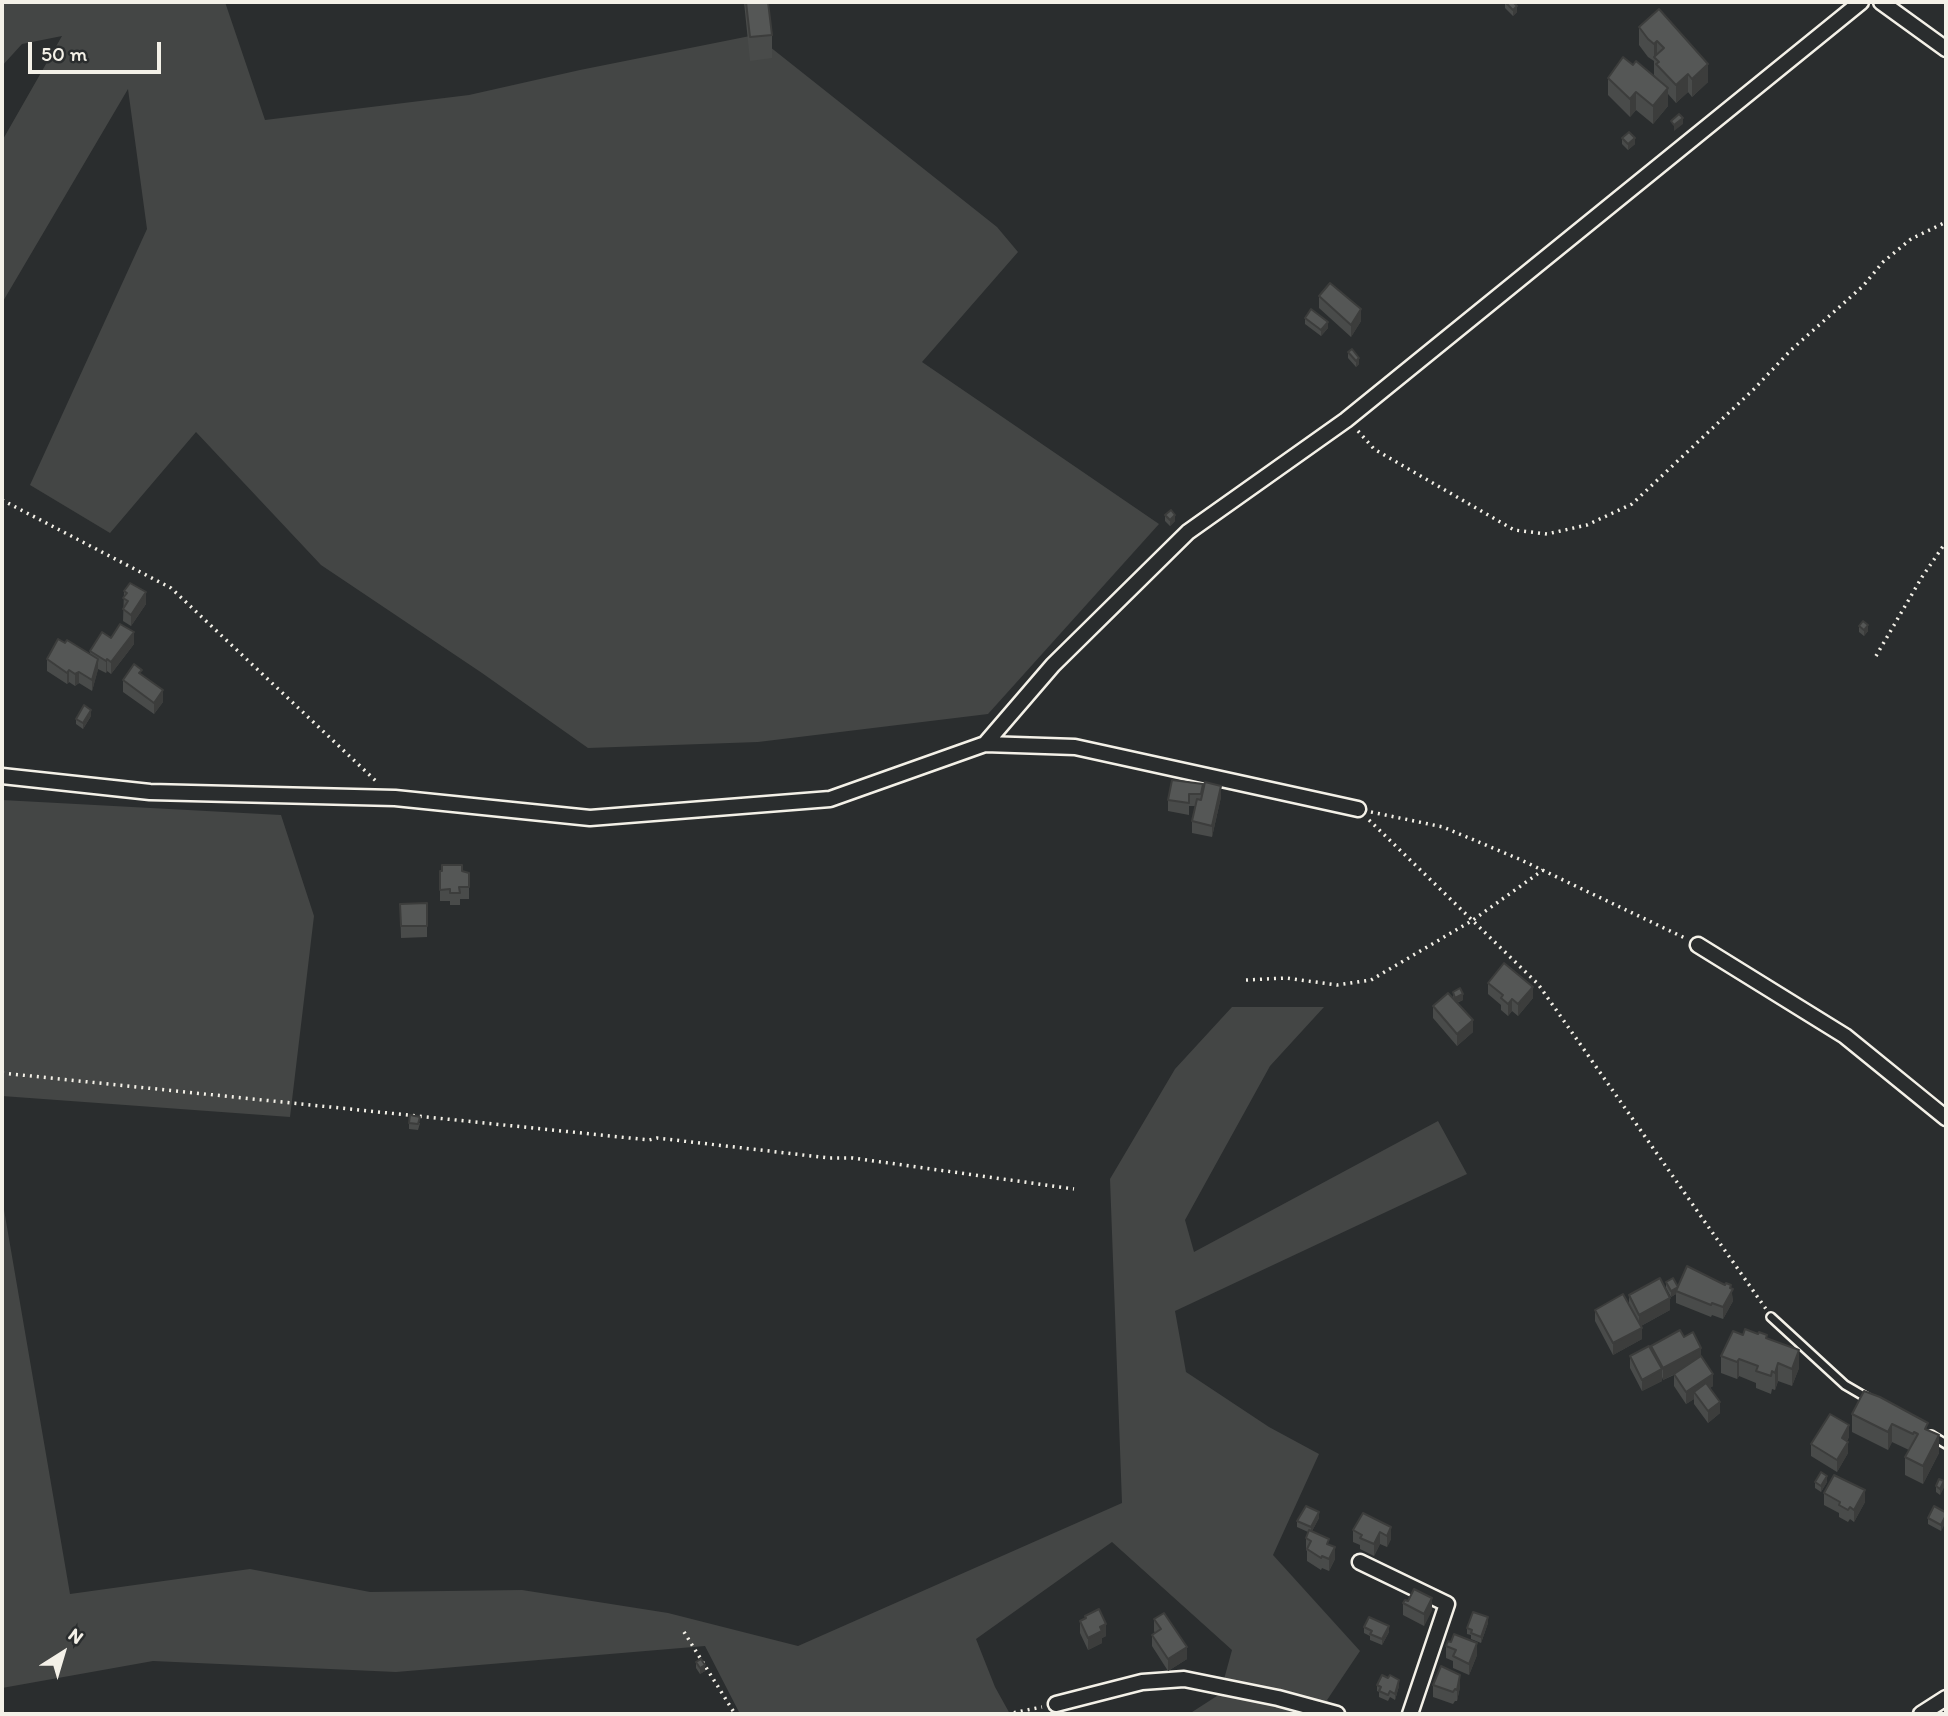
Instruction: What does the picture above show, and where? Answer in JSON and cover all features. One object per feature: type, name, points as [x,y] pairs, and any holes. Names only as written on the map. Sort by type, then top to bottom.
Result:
[{"type":"street","points":[[985,744],[1053,665],[1188,532],[1346,420],[1861,2]]},
{"type":"street","points":[[1881,2],[1946,49]]},
{"type":"street","points":[[2,776],[150,792],[395,799],[590,818],[830,799],[985,744],[1074,747],[1358,809]]},
{"type":"street","points":[[1698,945],[1844,1037],[1946,1118]]},
{"type":"street","points":[[1360,1562],[1447,1604],[1410,1714]]},
{"type":"street","points":[[1056,1704],[1142,1682],[1184,1679],[1278,1698],[1337,1714]]},
{"type":"street","points":[[1922,1714],[1946,1698]]},
{"type":"lane","points":[[1771,1317],[1845,1385],[1879,1405]]},
{"type":"lane","points":[[1924,1431],[1946,1444]]},
{"type":"path","points":[[1346,420],[1374,449],[1514,530],[1547,534],[1587,524],[1632,504],[1791,351],[1863,286],[1883,262],[1910,239],[1946,222]]},
{"type":"path","points":[[2,500],[171,588],[395,799]]},
{"type":"path","points":[[1876,656],[1922,577],[1946,542]]},
{"type":"path","points":[[1358,809],[1443,827],[1543,870],[1698,945]]},
{"type":"path","points":[[1358,809],[1538,984],[1771,1317]]},
{"type":"path","points":[[1246,980],[1286,978],[1337,985],[1371,980],[1473,920],[1543,870]]},
{"type":"path","points":[[2,1073],[649,1140],[657,1138],[829,1158],[853,1158],[1074,1189]]},
{"type":"path","points":[[684,1632],[735,1714]]},
{"type":"path","points":[[1007,1714],[1056,1704]]},
{"type":"shaded area","points":[[2,2],[225,2],[265,120],[469,95],[755,35],[997,227],[1018,252],[922,362],[1159,524],[988,714],[758,742],[588,748],[321,565],[196,432],[110,533],[30,485],[147,229],[128,89],[2,303],[2,141],[62,36],[22,44],[2,66]]},
{"type":"shaded area","points":[[2,800],[281,815],[314,916],[290,1117],[2,1096]]},
{"type":"shaded area","points":[[1232,1007],[1324,1007],[1270,1066],[1185,1220],[1194,1252],[1438,1121],[1467,1174],[1175,1311],[1186,1372],[1269,1427],[1319,1454],[1273,1555],[1360,1651],[1327,1700],[1340,1714],[1189,1714],[1220,1694],[1232,1650],[1112,1542],[976,1639],[995,1687],[1010,1714],[740,1714],[705,1646],[396,1672],[153,1661],[2,1688],[2,1198],[70,1594],[250,1569],[370,1592],[522,1590],[668,1613],[798,1646],[1122,1503],[1110,1179],[1175,1069]]},
{"type":"building","points":[[746,2],[768,2],[772,35],[750,37]]},
{"type":"building","points":[[1505,2],[1513,2],[1517,6],[1513,10]]},
{"type":"building","points":[[1659,9],[1708,64],[1692,79],[1688,74],[1676,85],[1656,64],[1659,62],[1654,57],[1664,48],[1657,41],[1654,44],[1648,39],[1639,27]]},
{"type":"building","points":[[1623,57],[1633,65],[1636,61],[1668,88],[1653,106],[1636,92],[1630,99],[1608,78]]},
{"type":"building","points":[[1679,114],[1683,118],[1674,125],[1671,121]]},
{"type":"building","points":[[1629,132],[1635,138],[1628,144],[1622,138]]},
{"type":"building","points":[[1330,283],[1361,309],[1351,325],[1319,296]]},
{"type":"building","points":[[1311,309],[1328,322],[1321,330],[1305,318]]},
{"type":"building","points":[[1352,349],[1359,358],[1356,361],[1348,352]]},
{"type":"building","points":[[1171,510],[1175,515],[1170,520],[1165,515]]},
{"type":"building","points":[[130,583],[146,592],[131,615],[123,609],[128,601],[123,598],[127,593],[124,591]]},
{"type":"building","points":[[1863,621],[1868,625],[1864,630],[1859,626]]},
{"type":"building","points":[[120,624],[134,632],[111,662],[90,651],[102,632],[111,638]]},
{"type":"building","points":[[58,639],[65,643],[67,640],[98,659],[92,680],[79,672],[75,674],[69,670],[67,673],[47,659]]},
{"type":"building","points":[[134,664],[142,670],[139,673],[163,690],[154,703],[123,680]]},
{"type":"building","points":[[84,705],[91,710],[83,723],[76,719]]},
{"type":"building","points":[[1172,780],[1203,784],[1201,794],[1189,794],[1189,803],[1168,800]]},
{"type":"building","points":[[1205,782],[1221,786],[1212,826],[1192,821],[1197,799],[1201,800]]},
{"type":"building","points":[[442,865],[462,865],[462,871],[469,873],[469,887],[459,887],[460,893],[450,893],[450,889],[440,890]]},
{"type":"building","points":[[427,903],[427,926],[401,926],[400,904]]},
{"type":"building","points":[[1504,963],[1533,987],[1518,1004],[1512,999],[1508,1004],[1501,998],[1503,995],[1488,983]]},
{"type":"building","points":[[1460,988],[1463,994],[1455,998],[1453,992]]},
{"type":"building","points":[[1448,993],[1473,1020],[1457,1034],[1433,1006]]},
{"type":"building","points":[[410,1115],[420,1117],[418,1124],[409,1123]]},
{"type":"building","points":[[1687,1266],[1725,1285],[1731,1285],[1730,1288],[1733,1289],[1723,1307],[1676,1291]]},
{"type":"building","points":[[1660,1278],[1670,1298],[1639,1315],[1629,1295]]},
{"type":"building","points":[[1673,1278],[1678,1287],[1671,1291],[1666,1282]]},
{"type":"building","points":[[1623,1294],[1642,1328],[1613,1343],[1595,1310]]},
{"type":"building","points":[[1745,1329],[1767,1335],[1766,1338],[1799,1350],[1792,1369],[1778,1363],[1771,1376],[1756,1371],[1758,1366],[1721,1356],[1733,1331],[1743,1335]]},
{"type":"building","points":[[1680,1330],[1684,1337],[1693,1332],[1701,1348],[1663,1368],[1651,1346]]},
{"type":"building","points":[[1649,1346],[1662,1369],[1642,1380],[1630,1356]]},
{"type":"building","points":[[1701,1356],[1713,1374],[1686,1392],[1674,1374]]},
{"type":"building","points":[[1706,1383],[1720,1402],[1708,1411],[1694,1392]]},
{"type":"building","points":[[1864,1391],[1928,1423],[1925,1429],[1939,1435],[1923,1466],[1905,1457],[1918,1434],[1892,1424],[1888,1432],[1852,1414]]},
{"type":"building","points":[[1830,1414],[1849,1425],[1842,1438],[1848,1442],[1837,1460],[1811,1444]]},
{"type":"building","points":[[1821,1472],[1827,1476],[1821,1486],[1815,1482]]},
{"type":"building","points":[[1834,1475],[1865,1490],[1854,1510],[1839,1505],[1840,1502],[1824,1493]]},
{"type":"building","points":[[1939,1479],[1944,1481],[1940,1489],[1936,1486]]},
{"type":"building","points":[[1306,1506],[1319,1512],[1311,1527],[1297,1521]]},
{"type":"building","points":[[1934,1506],[1945,1512],[1946,1510],[1946,1517],[1941,1525],[1928,1518]]},
{"type":"building","points":[[1363,1513],[1391,1527],[1387,1536],[1380,1532],[1374,1544],[1360,1538],[1362,1535],[1353,1530]]},
{"type":"building","points":[[1309,1530],[1329,1539],[1327,1544],[1335,1547],[1329,1559],[1322,1556],[1321,1558],[1307,1549],[1311,1541],[1306,1538]]},
{"type":"building","points":[[1414,1589],[1432,1598],[1424,1614],[1403,1603],[1408,1601]]},
{"type":"building","points":[[1099,1609],[1106,1624],[1100,1627],[1102,1631],[1088,1638],[1080,1621]]},
{"type":"building","points":[[1473,1612],[1488,1617],[1481,1637],[1467,1628]]},
{"type":"building","points":[[1164,1613],[1187,1647],[1168,1659],[1152,1635],[1161,1629],[1154,1619]]},
{"type":"building","points":[[1369,1617],[1389,1626],[1382,1639],[1370,1634],[1372,1631],[1364,1627]]},
{"type":"building","points":[[1454,1634],[1477,1643],[1469,1664],[1453,1656],[1456,1650],[1446,1646]]},
{"type":"building","points":[[701,1659],[705,1665],[700,1668],[696,1662]]},
{"type":"building","points":[[1441,1666],[1460,1675],[1457,1690],[1453,1692],[1433,1685]]},
{"type":"building","points":[[1382,1675],[1388,1678],[1390,1675],[1399,1680],[1395,1694],[1390,1691],[1388,1695],[1379,1691],[1381,1687],[1377,1685]]}]
